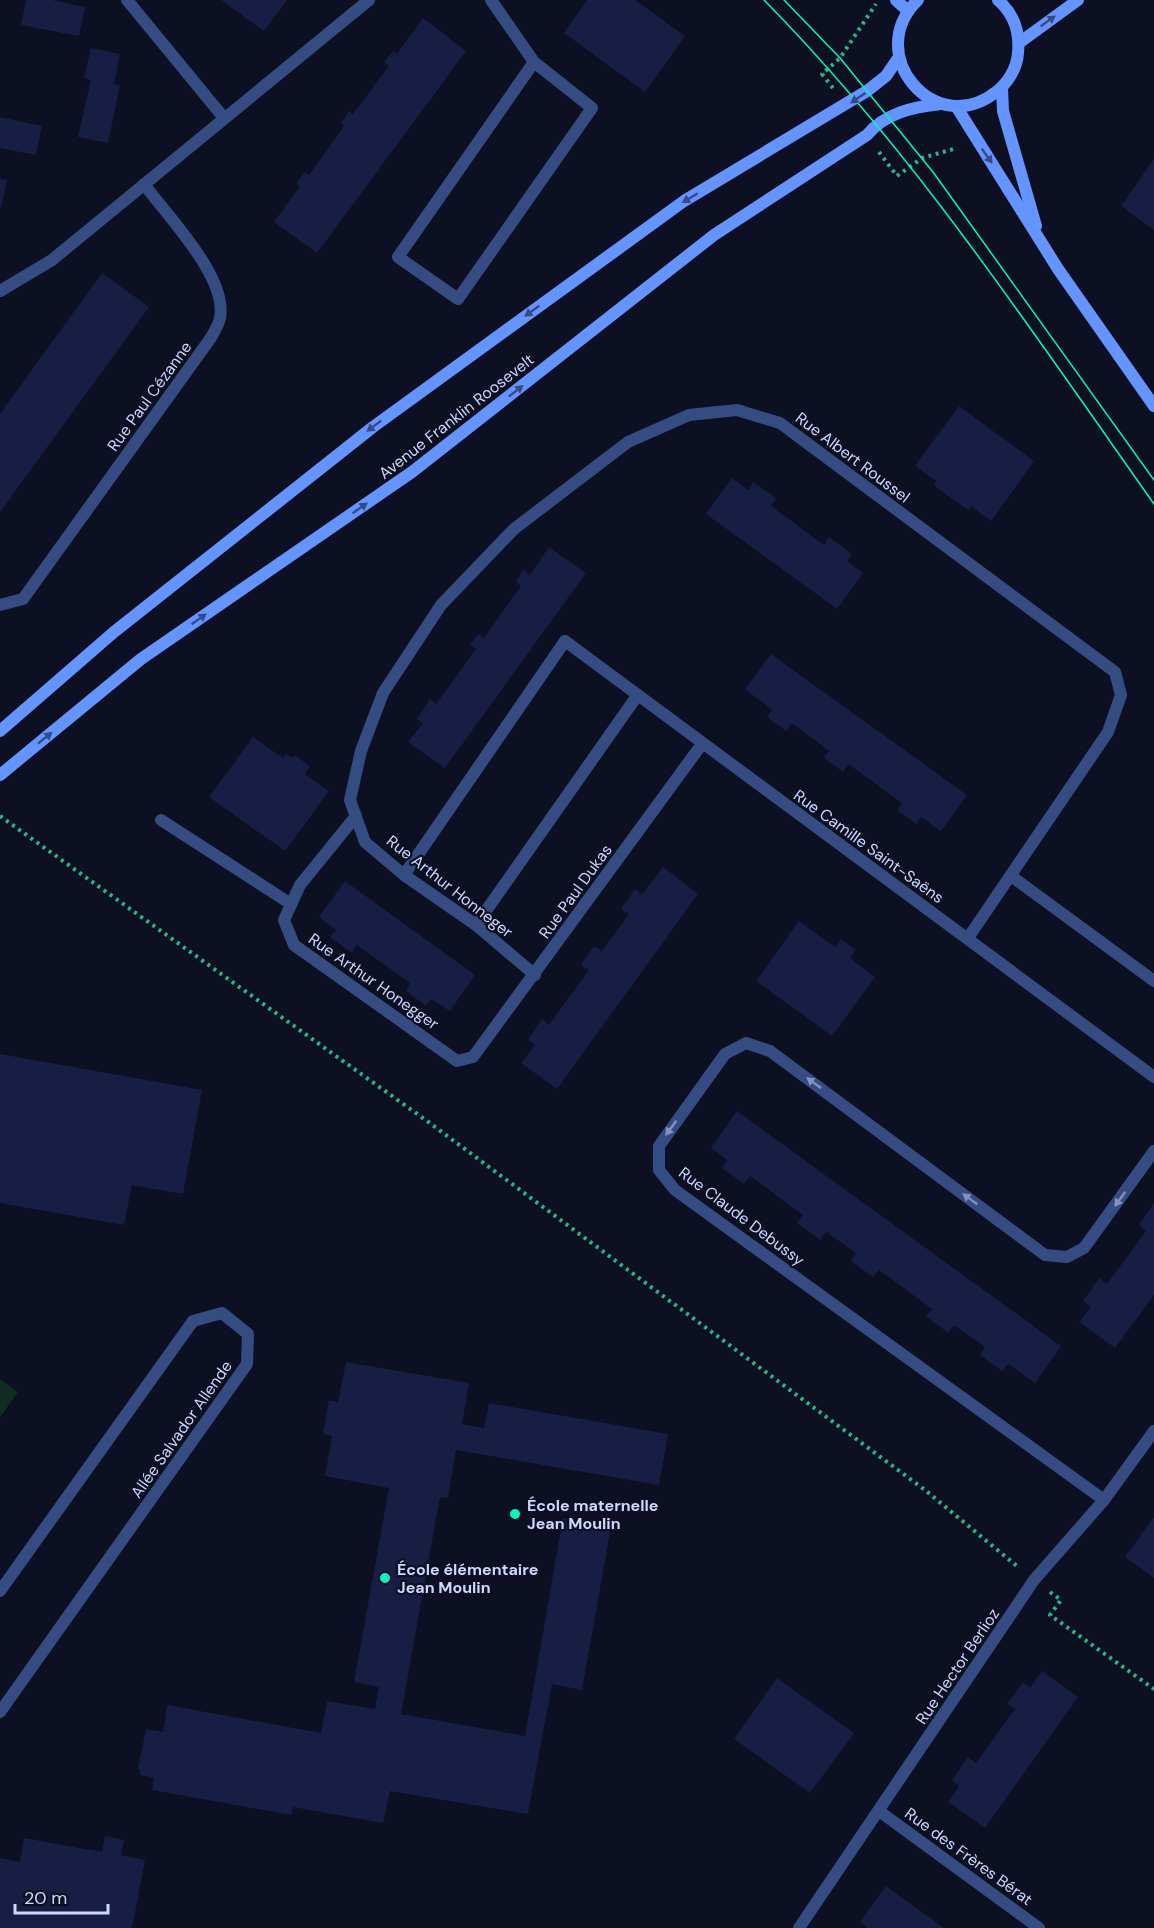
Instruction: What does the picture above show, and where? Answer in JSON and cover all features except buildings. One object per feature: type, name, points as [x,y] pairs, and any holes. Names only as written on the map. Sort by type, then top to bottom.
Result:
[{"type":"street","points":[[127,0],[224,118]]},
{"type":"street","points":[[0,291],[51,260],[369,0]]},
{"type":"street","points":[[491,0],[534,62],[592,108],[458,299],[398,257],[534,62]]},
{"type":"street","points":[[896,0],[908,11]]},
{"type":"street","points":[[918,0],[908,11],[898,41],[899,57],[907,78],[921,94],[941,104],[956,106],[973,105],[1002,88],[1012,75],[1018,60],[1019,43],[1012,17],[998,0]]},
{"type":"street","points":[[1019,43],[1078,0]]},
{"type":"street","points":[[0,731],[114,632],[373,427],[684,201],[867,91],[886,76],[899,57]]},
{"type":"street","points":[[1002,88],[1004,111],[1039,236]]},
{"type":"street","name":"Avenue Franklin Roosevelt","points":[[0,775],[141,659],[412,472],[714,235],[867,135],[877,123],[920,106],[941,104]]},
{"type":"street","points":[[956,106],[1058,269],[1154,406]]},
{"type":"street","name":"Rue Paul Cézanne","points":[[0,606],[23,598],[210,339],[220,318],[219,298],[208,269],[144,184]]},
{"type":"street","name":"Rue Albert Roussel","points":[[356,816],[350,800],[361,751],[383,693],[441,605],[514,529],[628,442],[689,415],[737,410],[780,423],[1115,672],[1121,695],[1108,732],[968,938]]},
{"type":"street","name":"Rue Camille Saint-Saëns","points":[[404,875],[565,641],[1154,1077]]},
{"type":"street","points":[[476,925],[637,696]]},
{"type":"street","name":"Rue Paul Dukas","points":[[474,1057],[702,744]]},
{"type":"street","name":"Rue Arthur Honneger","points":[[356,816],[365,842],[404,875],[476,925],[535,975]]},
{"type":"street","name":"Rue Arthur Honegger","points":[[356,816],[300,885],[284,920],[294,945],[458,1060],[474,1057]]},
{"type":"street","points":[[161,820],[291,904]]},
{"type":"street","points":[[1011,876],[1154,981]]},
{"type":"street","name":"Rue Claude Debussy","points":[[1104,1500],[675,1190],[659,1170],[658,1146],[724,1054],[746,1043],[770,1051],[1045,1255],[1067,1257],[1084,1248],[1154,1151]]},
{"type":"street","name":"Allée Salvador Allende","points":[[0,1591],[193,1321],[222,1313],[248,1334],[247,1364],[0,1712]]},
{"type":"street","name":"Rue Hector Berlioz","points":[[799,1928],[835,1871],[879,1811],[1034,1580],[1104,1500],[1154,1431]]},
{"type":"street","name":"Rue des Frères Bérat","points":[[879,1811],[1039,1928]]},
{"type":"path","points":[[822,74],[840,58],[878,0]]},
{"type":"path","points":[[897,176],[922,158],[977,142]]},
{"type":"path","points":[[0,816],[436,1128],[925,1490],[1061,1600],[1050,1615],[1154,1689]]},
{"type":"green space","points":[[0,1379],[18,1392],[0,1417]]},
{"type":"tram line","points":[[764,0],[819,58],[921,180],[1016,308],[1154,504]]},
{"type":"tram line","points":[[784,0],[840,58],[933,172],[1154,480]]},
{"type":"place","name":"École maternelle Jean Moulin","points":[[515,1514]]},
{"type":"place","name":"École élémentaire Jean Moulin","points":[[385,1578]]}]
